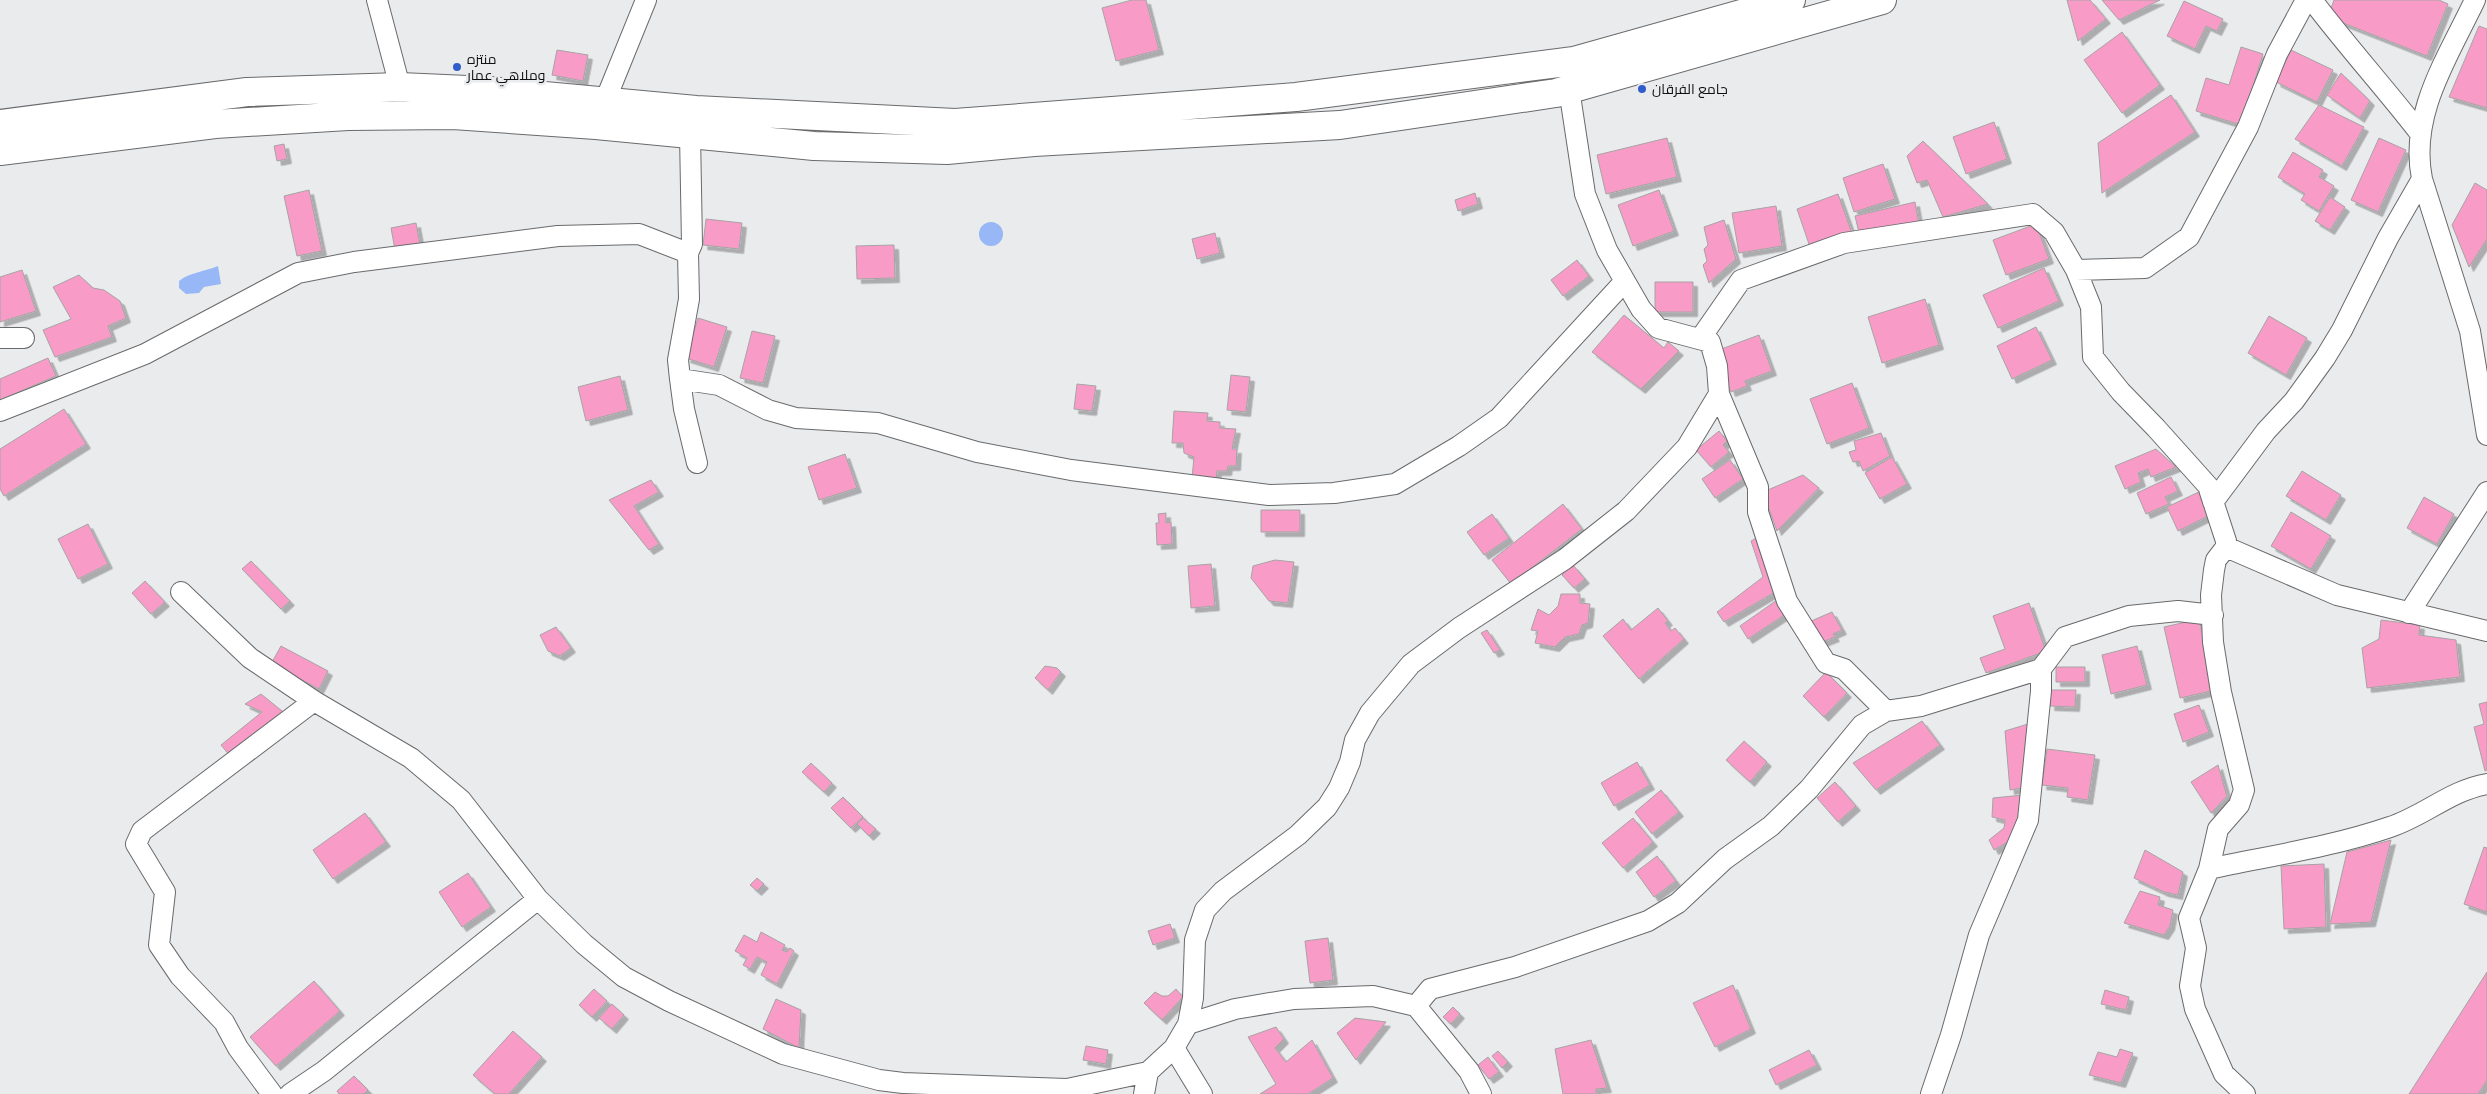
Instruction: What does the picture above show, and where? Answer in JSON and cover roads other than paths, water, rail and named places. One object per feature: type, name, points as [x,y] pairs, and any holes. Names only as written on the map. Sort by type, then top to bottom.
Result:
[{"type":"main road","points":[[0,124],[247,92],[400,87],[490,91],[696,110],[955,123],[1296,97],[1574,61],[1791,0]]},
{"type":"main road","points":[[0,151],[214,124],[348,116],[453,115],[814,146],[947,150],[1043,142],[1340,124],[1556,93],[1882,0]]},
{"type":"street","points":[[377,0],[400,87]]},
{"type":"street","points":[[605,101],[646,0]]},
{"type":"street","points":[[2076,270],[2145,268],[2189,237],[2248,127],[2277,54],[2306,0]]},
{"type":"street","points":[[2312,0],[2352,53],[2376,77],[2419,132]]},
{"type":"street","points":[[2475,0],[2425,109],[2419,132],[2418,160],[2422,179],[2470,331],[2487,435]]},
{"type":"street","points":[[1569,89],[1585,194],[1607,250],[1642,309],[1658,328],[1710,342],[1717,366],[1719,394],[1758,487],[1758,512],[1788,602],[1826,663],[1844,669],[1886,711]]},
{"type":"street","points":[[690,134],[692,244],[688,253],[689,299],[678,360],[684,409],[697,463]]},
{"type":"street","points":[[2213,502],[2266,431],[2294,401],[2325,358],[2342,330],[2388,238],[2422,179]]},
{"type":"street","points":[[1700,339],[1741,280],[1844,243],[2033,214],[2054,232],[2076,270],[2091,307],[2093,357],[2121,392],[2208,486],[2226,547]]},
{"type":"street","points":[[0,411],[145,354],[298,274],[354,262],[558,236],[639,234],[688,253]]},
{"type":"street","points":[[680,379],[720,385],[768,410],[796,418],[878,423],[967,450],[1071,470],[1268,495],[1334,493],[1395,484],[1459,446],[1499,418],[1625,281]]},
{"type":"street","points":[[0,338],[24,338]]},
{"type":"street","points":[[181,592],[250,658],[314,701],[411,758],[462,800],[538,899],[584,944],[624,977],[669,1001],[783,1054],[879,1080],[903,1083],[1067,1089],[1148,1072],[1174,1048],[1188,1024],[1193,998],[1195,940],[1205,910],[1223,891],[1298,835],[1326,807],[1338,788],[1350,762],[1355,740],[1370,713],[1390,688],[1411,664],[1459,628],[1565,559],[1626,511],[1686,447],[1719,394]]},
{"type":"street","points":[[2409,613],[2487,492]]},
{"type":"street","points":[[2226,547],[2337,595],[2487,631]]},
{"type":"street","points":[[2226,547],[2216,560],[2214,570],[2211,595],[2213,642],[2221,692],[2244,790],[2239,805],[2218,829],[2209,869],[2189,918],[2196,948],[2190,986],[2195,1009],[2224,1074],[2245,1094]]},
{"type":"street","points":[[1416,1006],[1430,989],[1515,968],[1648,921],[1678,903],[1726,859],[1771,826],[1809,789],[1862,725],[1886,711],[1922,706],[2040,669],[2065,637],[2129,616],[2178,612],[2213,615]]},
{"type":"street","points":[[1930,1094],[1952,1034],[1979,935],[2028,820],[2041,691],[2040,669]]},
{"type":"street","points":[[272,1094],[238,1048],[224,1022],[180,976],[159,945],[165,892],[136,844],[142,832],[314,701]]},
{"type":"street","points":[[2209,869],[2392,827],[2471,787],[2487,784]]},
{"type":"street","points":[[290,1094],[324,1071],[538,899]]},
{"type":"street","points":[[1188,1024],[1235,1009],[1294,999],[1372,996],[1416,1006],[1469,1071],[1481,1094]]},
{"type":"street","points":[[1174,1048],[1202,1094]]},
{"type":"street","points":[[1144,1094],[1148,1072]]},
{"type":"water","points":[[991,222],[996,223],[1002,229],[1002,239],[996,245],[991,246],[986,245],[980,239],[979,234],[980,229],[986,223]]},
{"type":"water","points":[[218,266],[221,284],[204,287],[199,293],[186,294],[179,288],[179,281],[183,278]]},
{"type":"place","name":"منتزه وملاهي عمار","points":[[457,67]]},
{"type":"place","name":"جامع الفرقان","points":[[1642,89]]}]
